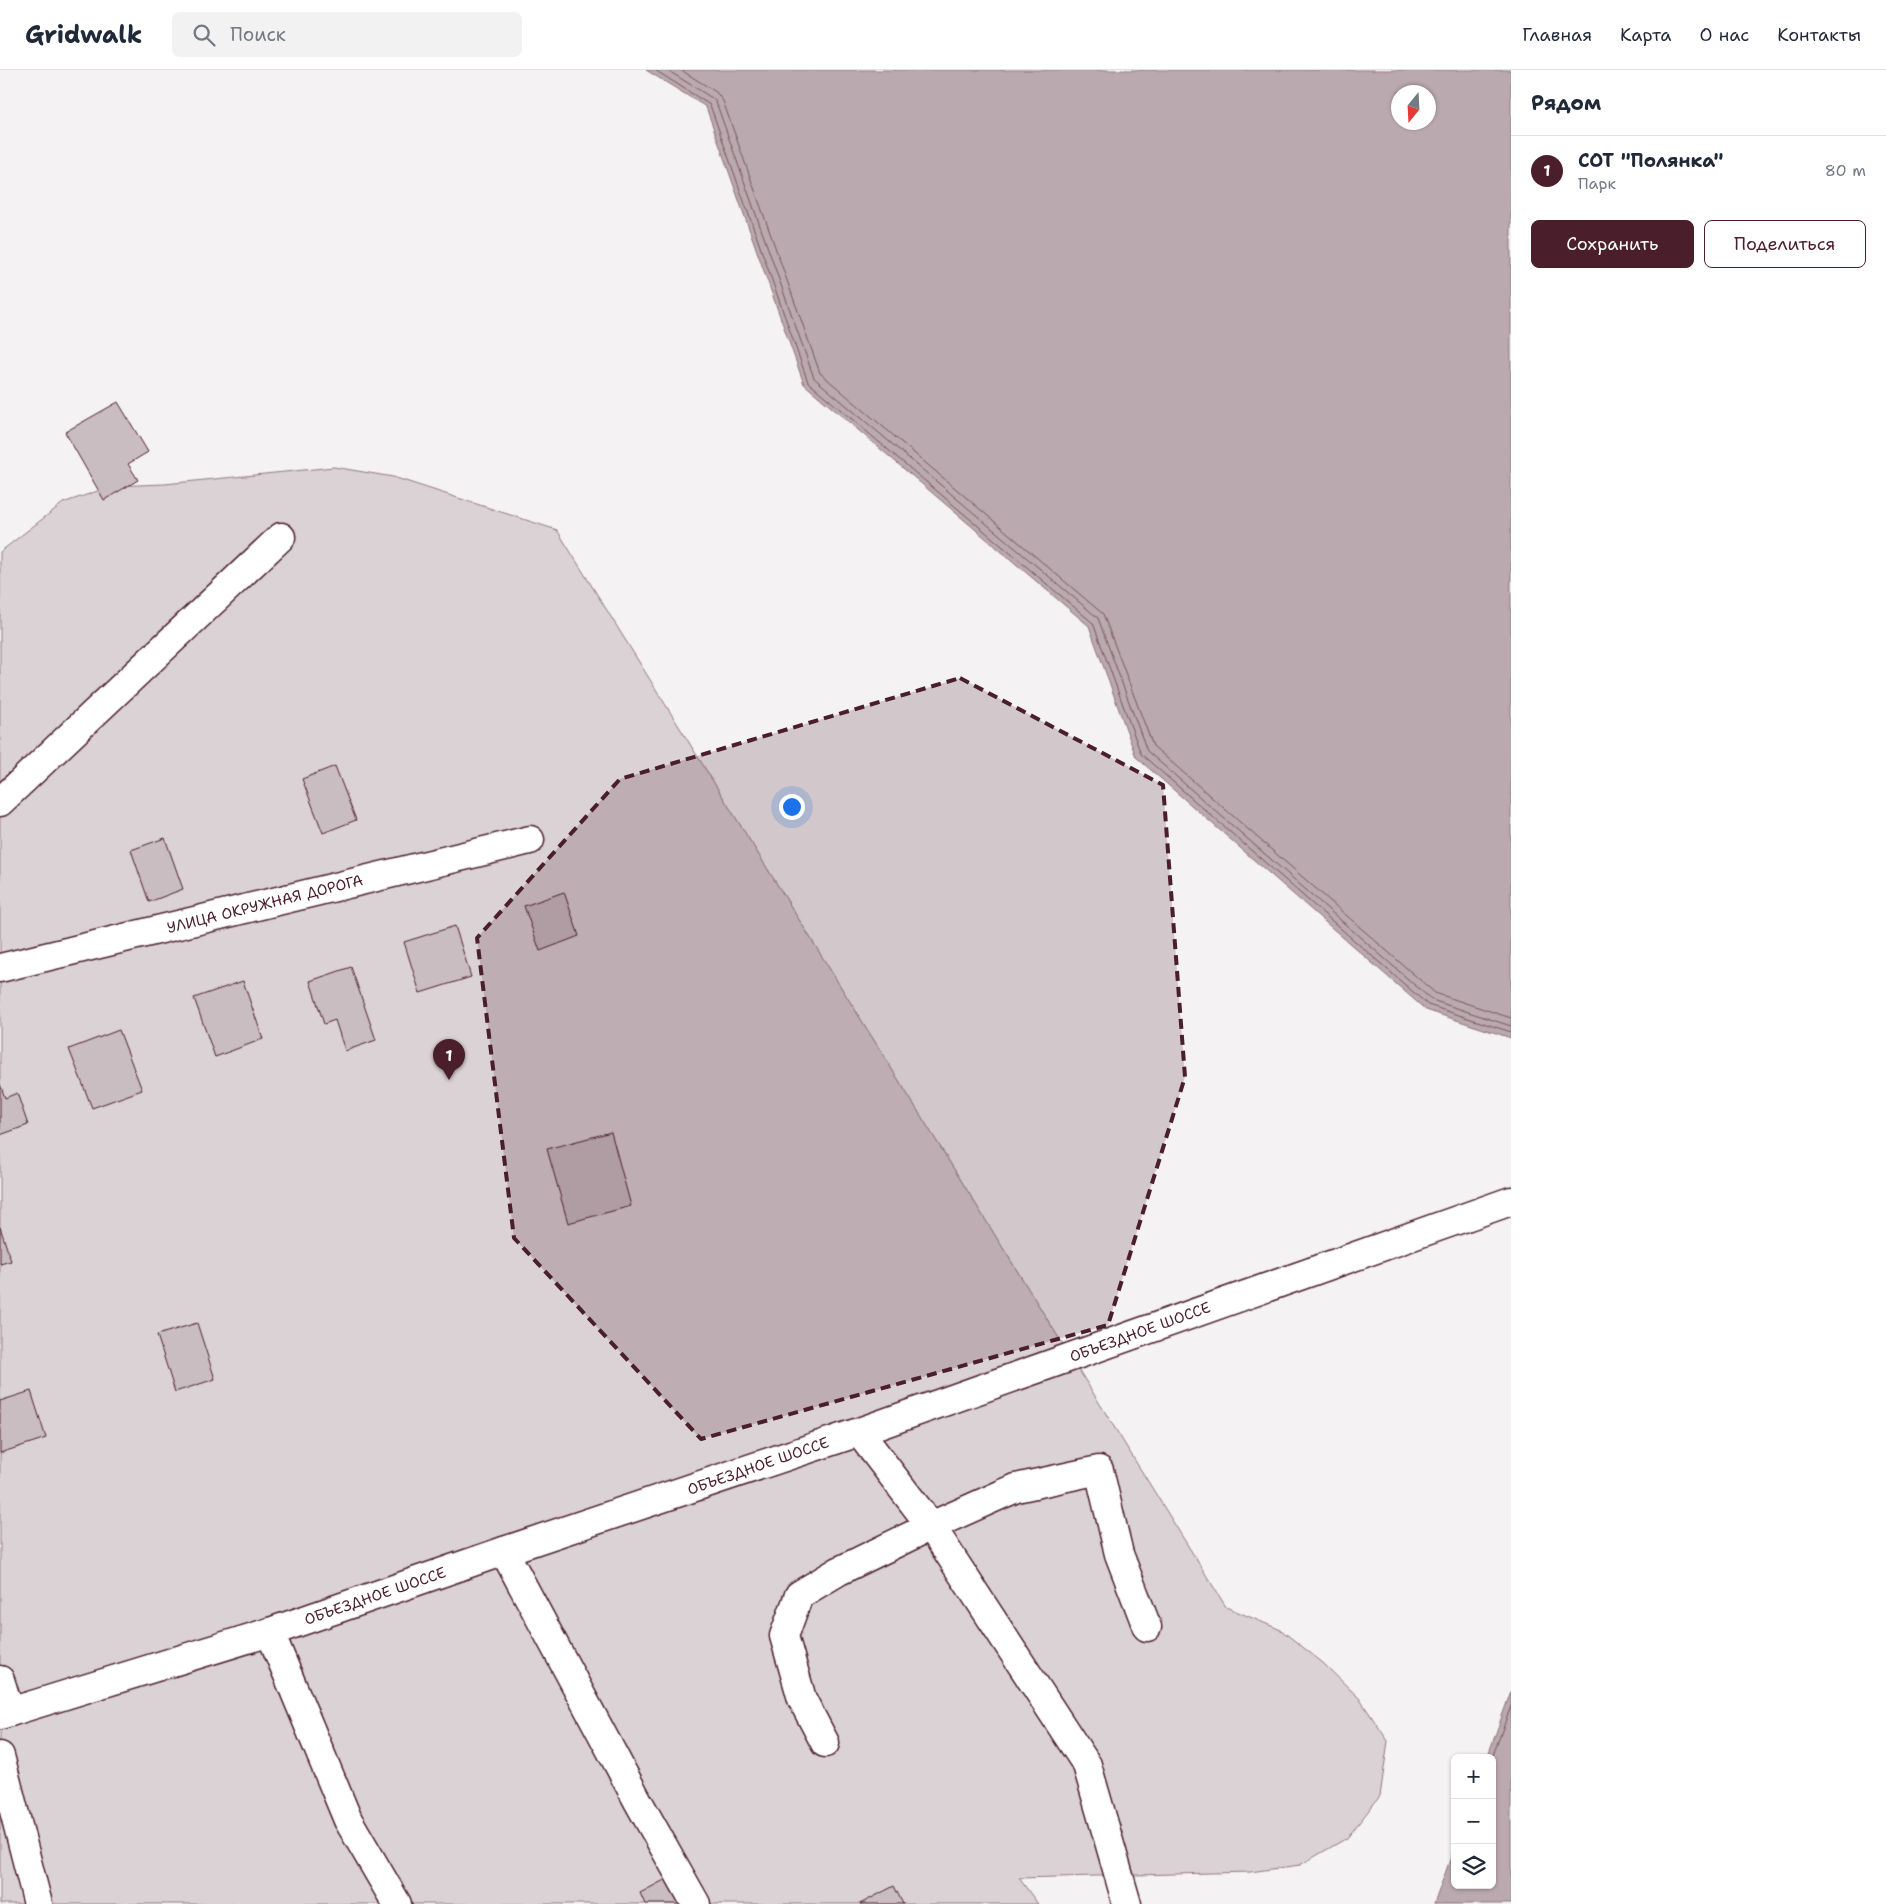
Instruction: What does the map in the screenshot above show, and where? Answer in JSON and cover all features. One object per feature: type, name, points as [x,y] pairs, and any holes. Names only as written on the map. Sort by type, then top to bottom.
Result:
[{"type":"street","points":[[0,802],[281,537]]},
{"type":"street","name":"УЛИЦА ОКРУЖНАЯ ДОРОГА","points":[[0,968],[530,840]]},
{"type":"street","name":"ОБЪЕЗДНОЕ ШОССЕ","points":[[5,1714],[270,1632],[859,1432],[1511,1201]]},
{"type":"street","points":[[859,1432],[931,1526],[1087,1765],[1127,1904]]},
{"type":"street","points":[[825,1744],[802,1699],[784,1636],[799,1595],[839,1571],[931,1526],[1016,1488],[1099,1470],[1119,1554],[1147,1627]]},
{"type":"street","points":[[504,1551],[639,1804],[696,1904]]},
{"type":"street","points":[[270,1632],[348,1820],[396,1904]]},
{"type":"street","points":[[0,1680],[5,1714]]},
{"type":"street","points":[[0,1756],[38,1904]]},
{"type":"highlighted area","points":[[960,678],[1163,785],[1185,1077],[1108,1325],[701,1439],[514,1238],[477,938],[620,779]]},
{"type":"shaded area","points":[[334,467],[393,477],[557,530],[1226,1607],[1281,1630],[1323,1663],[1359,1698],[1388,1741],[1380,1796],[1347,1838],[1300,1865],[1250,1872],[1019,1878],[1038,1904],[0,1904],[0,552],[63,503],[112,486],[165,484]]},
{"type":"water","points":[[646,70],[1511,70],[1511,1038],[1426,1010],[1136,757],[1089,626],[804,384],[706,107]]},
{"type":"water","points":[[1511,1691],[1511,1904],[1434,1904],[1451,1857],[1451,1889],[1496,1889],[1496,1754],[1488,1754]]},
{"type":"building","points":[[118,402],[148,452],[128,464],[138,480],[104,500],[65,432]]},
{"type":"building","points":[[335,766],[356,820],[323,833],[302,779]]},
{"type":"building","points":[[165,838],[183,889],[149,902],[131,850]]},
{"type":"building","points":[[564,892],[579,936],[540,951],[524,906]]},
{"type":"building","points":[[455,926],[471,977],[420,993],[404,942]]},
{"type":"building","points":[[351,967],[376,1040],[345,1051],[335,1020],[324,1024],[310,981]]},
{"type":"building","points":[[243,981],[263,1039],[215,1057],[194,998]]},
{"type":"building","points":[[119,1030],[142,1090],[92,1108],[69,1049]]},
{"type":"building","points":[[0,1084],[5,1098],[17,1093],[28,1125],[0,1135]]},
{"type":"building","points":[[611,1132],[631,1206],[568,1223],[547,1149]]},
{"type":"building","points":[[0,1227],[11,1261],[0,1264]]},
{"type":"building","points":[[197,1323],[215,1379],[175,1392],[157,1335]]},
{"type":"building","points":[[31,1391],[46,1438],[0,1453],[0,1401]]},
{"type":"building","points":[[668,1878],[682,1904],[645,1904],[640,1893]]},
{"type":"building","points":[[894,1886],[903,1904],[860,1904]]},
{"type":"place","name":"СОТ \"Полянка\"","points":[[449,1080]]}]
